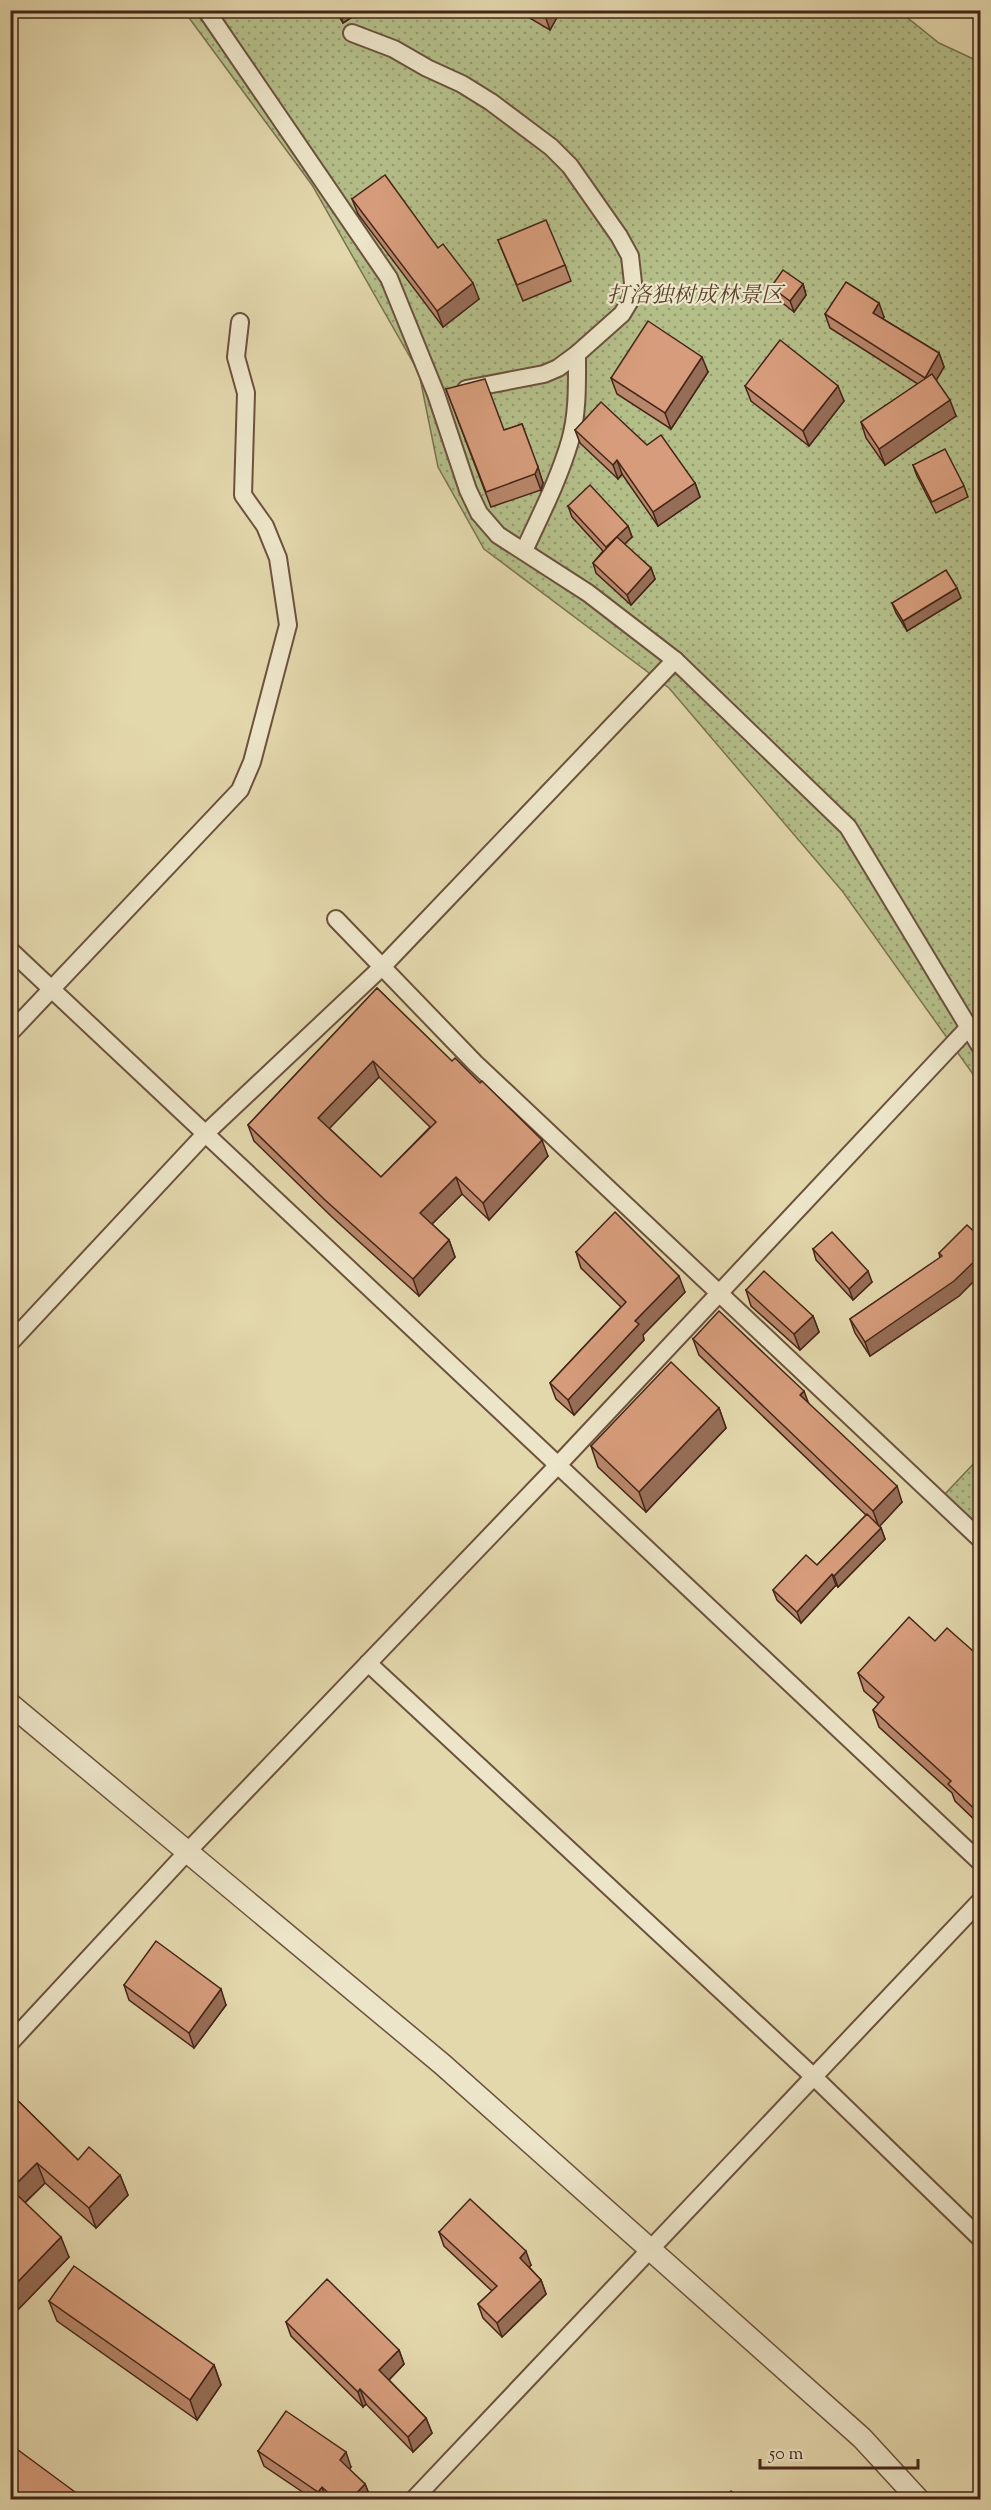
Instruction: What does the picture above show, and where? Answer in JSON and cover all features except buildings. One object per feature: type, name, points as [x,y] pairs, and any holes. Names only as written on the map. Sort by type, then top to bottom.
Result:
[{"type":"street","points":[[206,10],[389,278],[436,394],[468,490],[479,513],[498,535],[588,593],[675,660],[848,827],[981,1046]]},
{"type":"street","points":[[352,33],[394,50],[491,102],[551,147],[570,166],[630,256],[633,284],[631,299],[622,314],[558,368],[544,374],[436,394]]},
{"type":"street","points":[[10,1034],[240,790],[252,762],[288,625],[278,558],[266,526],[243,495],[246,393],[236,357],[240,322]]},
{"type":"street","points":[[524,551],[550,495],[571,440],[578,397],[577,354]]},
{"type":"street","points":[[10,1343],[206,1133],[383,966],[675,660]]},
{"type":"street","points":[[336,920],[475,1063],[981,1539]]},
{"type":"street","points":[[10,950],[981,1862]]},
{"type":"street","points":[[10,2043],[188,1851],[558,1465],[969,1027]]},
{"type":"street","points":[[368,1663],[814,2077],[981,2238]]},
{"type":"street","points":[[10,1704],[442,2064],[862,2438],[919,2499]]},
{"type":"street","points":[[412,2499],[981,1901]]},
{"type":"green space","name":"打洛独树成林景区","points":[[184,11],[899,11],[939,43],[980,62],[980,1084],[843,892],[669,688],[484,549],[438,467],[419,373],[312,185]]},
{"type":"green space","points":[[980,1457],[980,1529],[944,1495]]}]
